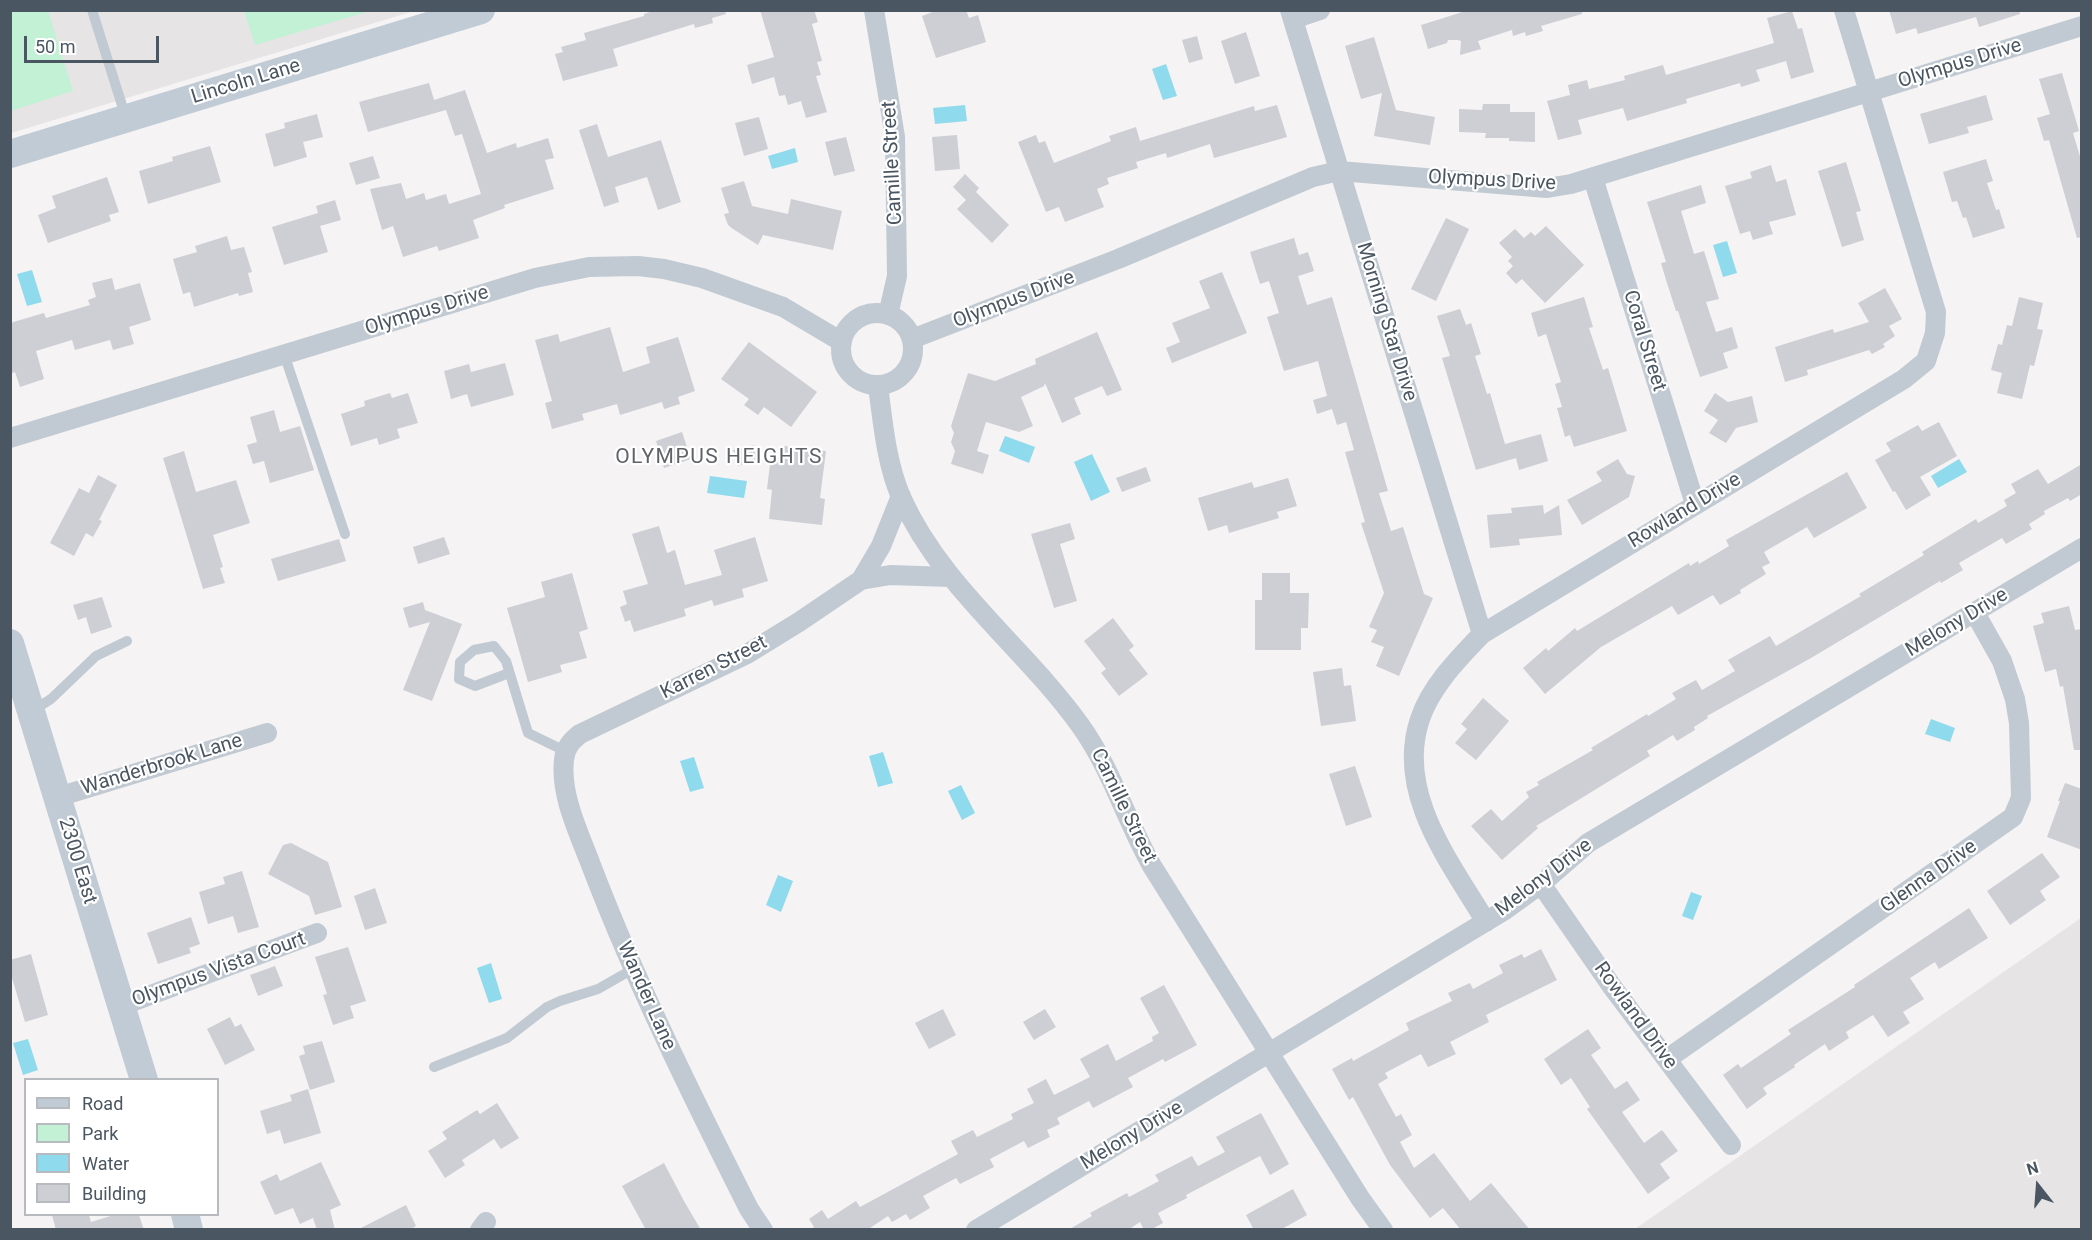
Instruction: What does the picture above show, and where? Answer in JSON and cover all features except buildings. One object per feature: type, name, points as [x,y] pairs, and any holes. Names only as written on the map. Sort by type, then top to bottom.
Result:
[{"type":"street","name":"Lincoln Lane","points":[[10,154],[481,10]]},
{"type":"street","name":"Camille Street","points":[[874,10],[895,137],[897,276],[888,315]]},
{"type":"street","points":[[1292,15],[1320,10]]},
{"type":"street","name":"Rowland Drive","points":[[1486,922],[1436,840],[1424,814],[1414,764],[1415,740],[1421,717],[1452,668],[1482,634],[1904,379],[1926,361],[1935,333],[1936,312],[1844,10]]},
{"type":"street","name":"Morning Star Drive","points":[[1292,15],[1482,634]]},
{"type":"street","name":"Olympus Drive","points":[[912,339],[1118,259],[1291,185],[1339,171],[1547,188],[1593,178],[2082,27]]},
{"type":"street","name":"Coral Street","points":[[1593,178],[1695,504]]},
{"type":"street","name":"Olympus Drive","points":[[10,438],[535,279],[589,267],[614,265],[664,269],[702,278],[783,308],[842,342]]},
{"type":"street","points":[[876,313],[898,320],[907,328],[912,339],[914,350],[912,361],[899,378],[889,384],[878,386],[857,380],[843,363],[841,352],[846,330],[864,315],[876,313]]},
{"type":"street","name":"Camille Street","points":[[878,386],[884,431],[901,496],[924,539],[950,577],[1059,699],[1089,738],[1110,778],[1137,840],[1152,866],[1360,1198],[1383,1230]]},
{"type":"street","name":"Karren Street","points":[[861,580],[881,546],[901,496]]},
{"type":"street","name":"Melony Drive","points":[[976,1230],[1486,922],[1541,884],[1588,843],[2082,548]]},
{"type":"street","name":"Karren Street","points":[[566,751],[568,744],[580,734],[747,654],[861,580],[890,575],[950,577]]},
{"type":"street","name":"Glenna Drive","points":[[1667,1059],[2013,817],[2021,798],[2019,723],[2002,661],[1975,613]]},
{"type":"street","name":"2300 East","points":[[11,648],[143,1078]]},
{"type":"street","name":"Wanderbrook Lane","points":[[58,797],[267,733]]},
{"type":"street","name":"Wander Lane","points":[[566,751],[564,768],[567,795],[598,883],[633,969],[684,1081],[749,1209],[763,1230]]},
{"type":"street","name":"Rowland Drive","points":[[1541,884],[1613,988],[1731,1145]]},
{"type":"street","name":"Olympus Vista Court","points":[[121,1006],[317,933]]},
{"type":"lane","points":[[92,10],[126,118]]},
{"type":"lane","points":[[284,354],[345,534]]},
{"type":"lane","points":[[32,711],[51,699],[96,656],[127,641]]},
{"type":"lane","points":[[509,673],[475,686],[459,679],[460,662],[474,650],[494,646],[506,661],[528,733],[566,751]]},
{"type":"lane","points":[[434,1067],[507,1038],[547,1007],[598,989],[633,969]]},
{"type":"shaded area","points":[[11,11],[414,11],[11,133]]},
{"type":"shaded area","points":[[2081,918],[2081,1229],[1635,1229]]},
{"type":"green space","points":[[11,10],[48,11],[73,91],[11,111]]},
{"type":"green space","points":[[244,10],[370,11],[255,45]]},
{"type":"water","points":[[1166,64],[1177,96],[1163,100],[1152,69]]},
{"type":"water","points":[[965,105],[967,121],[935,124],[933,108]]},
{"type":"water","points":[[795,148],[798,162],[772,169],[768,156]]},
{"type":"water","points":[[1727,241],[1737,273],[1723,277],[1713,245]]},
{"type":"water","points":[[32,270],[42,302],[27,306],[17,274]]},
{"type":"water","points":[[1005,436],[1035,447],[1029,463],[999,451]]},
{"type":"water","points":[[1092,454],[1110,492],[1091,501],[1074,462]]},
{"type":"water","points":[[1959,459],[1967,472],[1938,488],[1931,476]]},
{"type":"water","points":[[710,476],[747,481],[744,498],[707,493]]},
{"type":"water","points":[[1931,719],[1955,728],[1950,742],[1925,734]]},
{"type":"water","points":[[883,752],[893,783],[878,787],[869,756]]},
{"type":"water","points":[[694,757],[704,788],[690,792],[680,761]]},
{"type":"water","points":[[961,785],[975,813],[962,820],[948,791]]},
{"type":"water","points":[[778,875],[793,881],[781,912],[766,905]]},
{"type":"water","points":[[1691,892],[1702,896],[1693,920],[1682,916]]},
{"type":"water","points":[[491,963],[502,999],[489,1003],[477,968]]},
{"type":"water","points":[[28,1039],[38,1070],[23,1075],[13,1043]]},
{"type":"district","name":"OLYMPUS HEIGHTS","points":[[719,458]]}]
